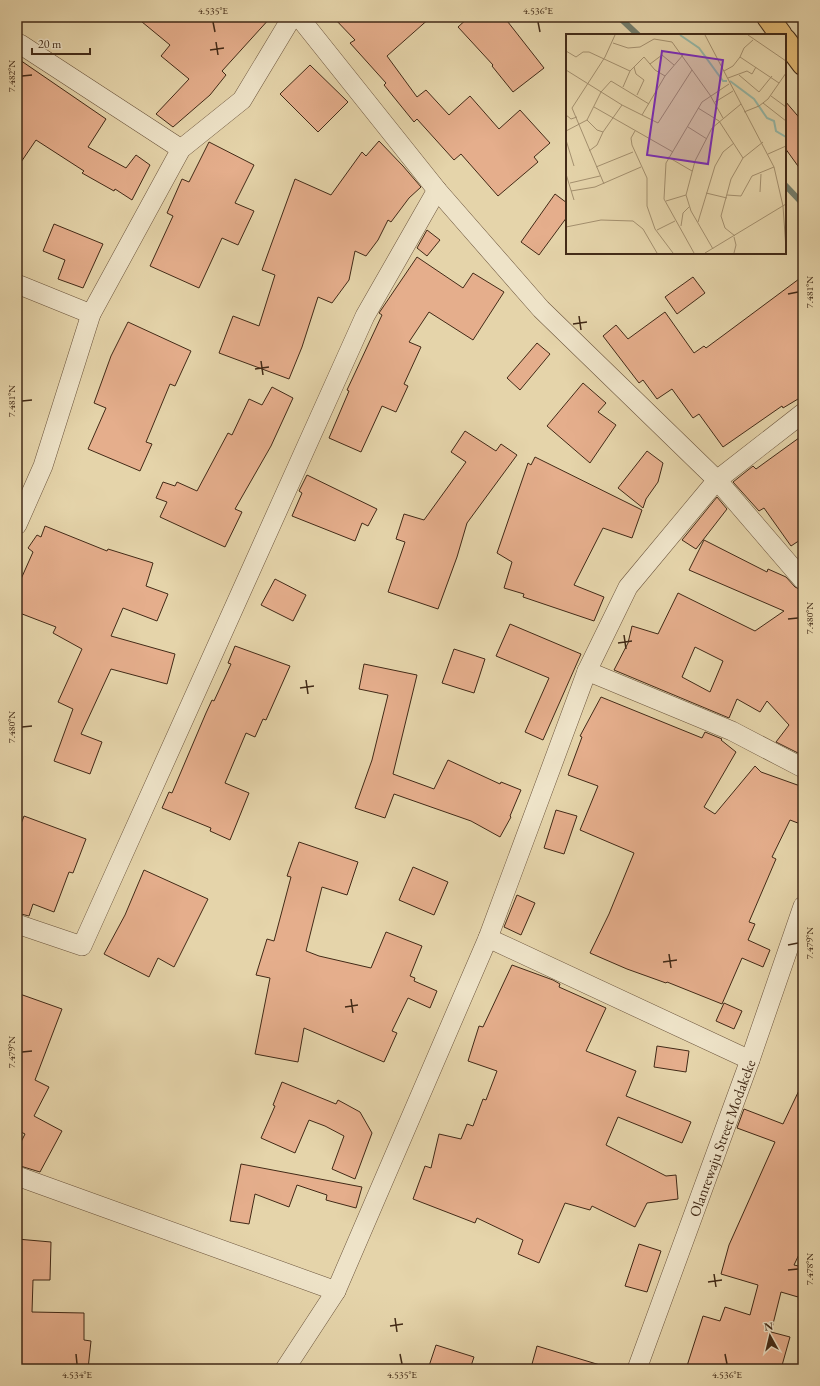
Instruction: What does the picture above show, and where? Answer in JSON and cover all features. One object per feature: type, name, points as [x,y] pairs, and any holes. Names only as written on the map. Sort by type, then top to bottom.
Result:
[{"type":"main road","points":[[768,17],[780,34]]},
{"type":"main road","points":[[786,41],[803,64]]},
{"type":"street","points":[[17,525],[43,466],[91,314],[181,149],[242,100],[292,17]]},
{"type":"street","points":[[298,17],[437,190],[541,309],[717,480],[801,571]]},
{"type":"street","points":[[17,43],[181,149]]},
{"type":"street","points":[[17,924],[82,946],[365,316],[437,190]]},
{"type":"street","points":[[17,284],[91,314]]},
{"type":"street","points":[[285,1369],[336,1292],[488,938],[587,671],[628,587],[717,480],[803,413]]},
{"type":"street","points":[[587,671],[732,731],[803,768]]},
{"type":"street","name":"Olanrewaju Street Modakeke","points":[[637,1369],[750,1060],[803,906]]},
{"type":"street","points":[[488,938],[750,1060]]},
{"type":"street","points":[[17,1176],[336,1292]]},
{"type":"building","points":[[136,17],[271,17],[222,71],[226,75],[210,95],[173,127],[156,114],[189,79],[161,56],[170,45]]},
{"type":"building","points":[[333,17],[431,17],[387,56],[417,97],[426,90],[449,115],[470,96],[499,129],[520,110],[550,143],[534,157],[538,162],[498,196],[461,154],[454,160],[417,119],[414,122],[384,85],[386,83],[350,43],[355,40]]},
{"type":"building","points":[[469,17],[504,17],[544,68],[513,92],[492,66],[493,65],[458,27]]},
{"type":"building","points":[[17,58],[106,119],[88,147],[126,168],[136,155],[150,165],[132,200],[115,189],[114,191],[82,173],[84,171],[36,140],[17,168]]},
{"type":"building","points":[[310,65],[348,102],[318,132],[280,94]]},
{"type":"building","points":[[786,102],[803,122],[803,173],[786,149]]},
{"type":"building","points":[[379,141],[421,187],[409,198],[391,222],[388,220],[378,240],[366,256],[355,251],[349,280],[332,303],[318,297],[302,347],[289,379],[219,353],[233,316],[259,326],[275,275],[262,270],[295,179],[331,195],[362,152],[366,156]]},
{"type":"building","points":[[209,142],[254,165],[235,203],[254,211],[238,245],[222,238],[199,288],[150,266],[173,216],[167,213],[182,179],[189,182]]},
{"type":"building","points":[[555,194],[566,202],[566,218],[539,255],[521,242]]},
{"type":"building","points":[[54,224],[103,244],[83,288],[58,279],[65,260],[43,251]]},
{"type":"building","points":[[427,230],[440,240],[427,256],[417,248]]},
{"type":"building","points":[[417,257],[463,288],[473,273],[504,292],[473,340],[429,312],[409,342],[421,347],[404,384],[408,386],[396,412],[382,406],[361,452],[329,438],[349,391],[347,390],[382,315],[379,313]]},
{"type":"building","points":[[803,276],[803,396],[783,408],[782,406],[723,447],[699,414],[693,418],[672,389],[657,399],[643,380],[639,383],[603,336],[616,325],[628,339],[665,312],[694,353],[704,346],[706,348]]},
{"type":"building","points":[[693,277],[705,293],[677,314],[665,297]]},
{"type":"building","points":[[128,322],[191,351],[175,386],[170,384],[146,442],[152,444],[140,471],[88,449],[106,408],[94,403],[111,356]]},
{"type":"building","points":[[537,343],[550,354],[520,390],[507,378]]},
{"type":"building","points":[[583,383],[606,403],[598,412],[616,425],[590,463],[547,426]]},
{"type":"building","points":[[272,387],[293,398],[271,446],[235,509],[242,512],[225,547],[160,517],[167,502],[156,498],[163,482],[175,486],[177,482],[197,491],[228,433],[232,435],[249,399],[262,405]]},
{"type":"building","points":[[465,431],[496,451],[501,444],[517,455],[467,523],[457,557],[438,609],[388,592],[405,542],[396,539],[404,514],[424,520],[466,462],[451,452]]},
{"type":"building","points":[[803,435],[803,538],[791,546],[764,508],[759,511],[733,482],[753,466],[756,469]]},
{"type":"building","points":[[647,451],[663,463],[658,482],[646,499],[643,508],[618,488]]},
{"type":"building","points":[[535,457],[642,510],[632,538],[603,528],[574,585],[604,597],[594,621],[523,597],[524,594],[504,588],[512,562],[497,553],[528,463],[531,465]]},
{"type":"building","points":[[307,475],[377,509],[368,526],[362,523],[355,541],[292,516],[302,493],[299,491]]},
{"type":"building","points":[[717,497],[727,509],[696,549],[682,540]]},
{"type":"building","points":[[45,526],[107,551],[108,549],[153,563],[146,586],[168,594],[157,621],[123,608],[111,636],[175,654],[167,684],[111,669],[81,734],[102,742],[90,774],[54,761],[73,709],[58,702],[82,649],[53,633],[56,627],[17,612],[17,588],[33,552],[28,548],[37,535],[41,537]]},
{"type":"building","points":[[704,540],[767,572],[768,569],[786,577],[795,587],[803,591],[803,750],[800,754],[776,742],[789,725],[767,701],[760,712],[737,699],[729,718],[614,670],[628,643],[632,626],[658,634],[678,593],[755,631],[784,611],[689,570]],"holes":[[[695,647],[723,661],[710,692],[682,677]]]},
{"type":"building","points":[[275,579],[306,595],[293,621],[261,605]]},
{"type":"building","points":[[510,624],[581,654],[543,740],[525,732],[549,678],[496,656]]},
{"type":"building","points":[[235,646],[290,666],[266,720],[263,719],[255,737],[246,733],[225,783],[249,793],[230,840],[210,831],[211,828],[162,808],[169,792],[172,793],[206,713],[212,700],[214,701],[231,664],[228,663]]},
{"type":"building","points":[[454,649],[485,659],[474,693],[442,683]]},
{"type":"building","points":[[364,664],[417,675],[393,774],[434,789],[448,760],[500,784],[501,782],[521,790],[510,816],[511,817],[500,837],[471,821],[394,794],[385,818],[355,808],[372,760],[388,695],[359,689]]},
{"type":"building","points":[[601,697],[702,738],[705,732],[722,739],[721,740],[736,752],[704,807],[715,814],[755,766],[761,772],[803,787],[803,825],[790,820],[772,857],[776,859],[749,922],[755,924],[748,940],[770,950],[763,967],[742,958],[722,1004],[667,982],[666,983],[627,969],[590,953],[609,914],[634,853],[580,830],[598,786],[568,775],[582,737],[580,736]]},
{"type":"building","points":[[556,810],[577,816],[564,854],[544,848]]},
{"type":"building","points":[[24,816],[86,839],[73,873],[69,872],[54,912],[33,904],[29,916],[17,913],[17,834]]},
{"type":"building","points":[[299,842],[358,862],[347,895],[322,887],[306,951],[319,956],[371,968],[386,932],[422,946],[410,976],[415,978],[414,981],[437,991],[430,1008],[408,998],[392,1031],[397,1033],[384,1062],[304,1028],[298,1062],[255,1054],[270,978],[256,975],[267,939],[274,941],[291,877],[287,876]]},
{"type":"building","points":[[413,867],[448,882],[434,915],[399,900]]},
{"type":"building","points":[[144,870],[208,899],[174,967],[158,958],[149,977],[104,954],[125,915]]},
{"type":"building","points":[[517,895],[535,903],[521,935],[504,927]]},
{"type":"building","points":[[512,965],[553,980],[560,984],[559,987],[606,1008],[586,1051],[636,1071],[626,1096],[691,1122],[682,1143],[618,1117],[606,1145],[666,1176],[676,1175],[678,1199],[647,1203],[635,1227],[592,1206],[590,1210],[565,1203],[539,1263],[518,1254],[523,1240],[477,1218],[475,1223],[413,1199],[425,1166],[431,1168],[439,1134],[461,1139],[467,1124],[473,1126],[483,1099],[486,1100],[497,1071],[468,1061],[479,1026],[483,1027]]},
{"type":"building","points":[[17,993],[62,1009],[35,1080],[49,1087],[34,1116],[62,1131],[40,1172],[17,1165],[17,1150],[25,1134],[17,1130]]},
{"type":"building","points":[[724,1003],[742,1011],[734,1029],[716,1021]]},
{"type":"building","points":[[657,1046],[689,1051],[686,1072],[654,1067]]},
{"type":"building","points":[[282,1082],[336,1104],[338,1100],[360,1112],[372,1133],[355,1179],[332,1169],[344,1136],[325,1126],[309,1120],[295,1153],[261,1138],[275,1106],[273,1105]]},
{"type":"building","points":[[803,1082],[803,1246],[794,1265],[803,1267],[803,1279],[798,1297],[781,1292],[771,1332],[790,1337],[781,1369],[686,1369],[703,1316],[720,1321],[725,1307],[750,1315],[758,1285],[721,1274],[729,1245],[775,1142],[737,1128],[744,1109],[783,1124]]},
{"type":"building","points":[[241,1164],[362,1187],[356,1208],[326,1200],[327,1195],[297,1185],[289,1207],[255,1194],[249,1224],[230,1221]]},
{"type":"building","points":[[17,1239],[51,1242],[50,1280],[33,1280],[32,1312],[84,1313],[84,1340],[91,1341],[88,1369],[17,1369]]},
{"type":"building","points":[[639,1244],[661,1251],[647,1292],[625,1286]]},
{"type":"building","points":[[436,1345],[474,1357],[470,1369],[428,1369]]},
{"type":"building","points":[[537,1346],[600,1365],[600,1369],[547,1369],[532,1364]]},
{"type":"waterway","points":[[619,17],[637,34]]},
{"type":"waterway","points":[[786,186],[803,204]]}]
